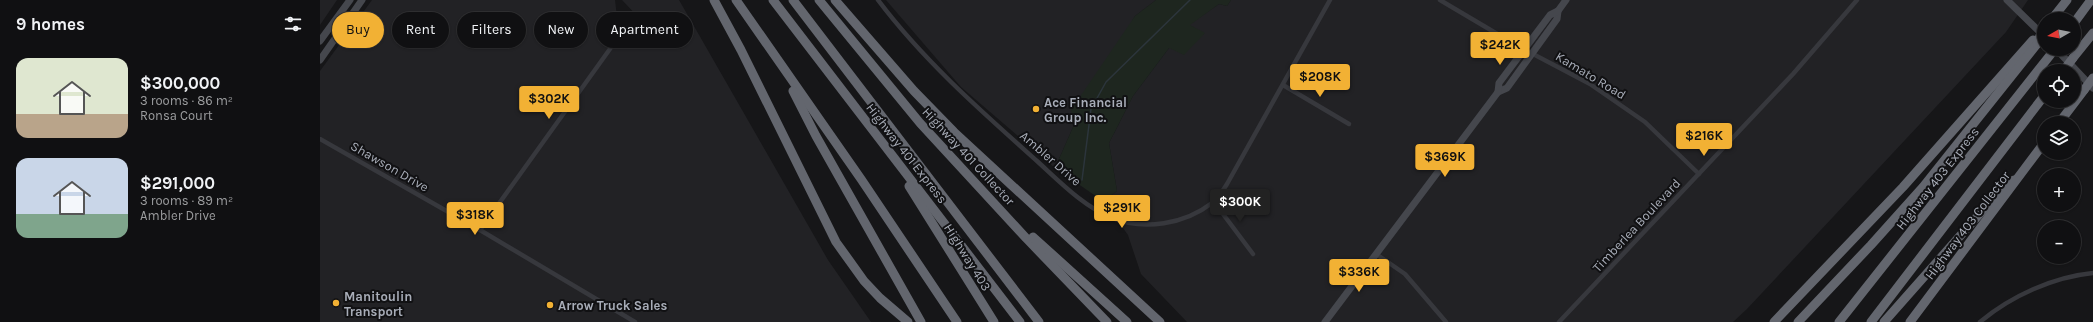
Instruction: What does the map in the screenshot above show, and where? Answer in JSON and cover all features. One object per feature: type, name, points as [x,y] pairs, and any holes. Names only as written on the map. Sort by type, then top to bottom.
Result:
[{"type":"highway","points":[[714,0],[741,50],[836,242],[864,281],[880,298],[908,322]]},
{"type":"highway","points":[[736,0],[861,179],[957,322]]},
{"type":"highway","name":"Highway 401 Express","points":[[773,0],[1020,322]]},
{"type":"highway","name":"Highway 401 Express","points":[[793,0],[1040,322]]},
{"type":"highway","name":"Highway 401 Collector","points":[[819,0],[920,123],[1107,322]]},
{"type":"highway","points":[[835,0],[904,80],[954,132],[1160,322]]},
{"type":"highway","points":[[2057,12],[2066,0]]},
{"type":"highway","points":[[2081,14],[2092,0]]},
{"type":"highway","points":[[2069,64],[2093,33]]},
{"type":"highway","points":[[1775,320],[1903,187],[2037,40]]},
{"type":"highway","points":[[1798,322],[1872,245],[1922,187],[2035,42]]},
{"type":"highway","name":"Highway 403 Express","points":[[1839,322],[2049,56]]},
{"type":"highway","points":[[780,65],[816,136],[922,322]]},
{"type":"highway","points":[[2065,116],[2088,89],[2093,78]]},
{"type":"highway","points":[[1872,322],[2037,105]]},
{"type":"highway","name":"Highway 403","points":[[883,144],[994,322]]},
{"type":"highway","name":"Highway 403 Collector","points":[[1910,322],[2037,153]]},
{"type":"highway","points":[[1884,322],[1963,235],[2006,184],[2018,179]]},
{"type":"highway","points":[[994,202],[1127,322]]},
{"type":"main road","points":[[320,41],[350,0]]},
{"type":"main road","points":[[320,60],[362,0]]},
{"type":"main road","points":[[1498,92],[1499,83],[1524,49],[1550,15],[1558,11],[1566,0]]},
{"type":"main road","points":[[2007,0],[2037,28]]},
{"type":"main road","points":[[1325,322],[1498,92],[1507,88],[1557,19],[1558,11]]},
{"type":"main road","points":[[2058,56],[2088,89]]},
{"type":"street","name":"Ambler Drive","points":[[878,0],[963,94],[1082,201],[1096,210],[1120,221],[1143,224],[1157,224],[1184,218],[1214,202],[1227,184],[1330,0]]},
{"type":"street","name":"Kamato Road","points":[[1440,0],[1524,49],[1590,84],[1645,122],[1699,174]]},
{"type":"street","name":"Timberlea Boulevard","points":[[1559,322],[1796,72],[1858,0]]},
{"type":"street","points":[[480,230],[611,48]]},
{"type":"street","points":[[1283,86],[1349,124]]},
{"type":"street","name":"Shawson Drive","points":[[320,139],[480,230],[635,322]]},
{"type":"street","points":[[1214,202],[1253,254]]},
{"type":"street","points":[[1376,254],[1405,274],[1446,322]]},
{"type":"street","points":[[1980,322],[1998,308],[2026,293],[2060,280],[2093,273]]},
{"type":"shaded area","points":[[320,0],[337,0],[320,25]]},
{"type":"shaded area","points":[[372,0],[615,0],[616,12],[596,12],[596,48],[693,48],[693,24],[828,260],[871,322],[320,322],[320,71],[337,48],[384,48],[384,12],[363,12]]},
{"type":"shaded area","points":[[622,0],[679,0],[686,12],[633,12]]},
{"type":"shaded area","points":[[886,0],[1156,0],[1135,16],[1074,125],[1055,168],[961,87]]},
{"type":"shaded area","points":[[1156,0],[1231,0],[1227,6],[1219,4],[1190,25],[1205,33],[1184,55],[1169,48],[1133,96],[1109,143],[1117,191],[1103,201],[1055,168],[1074,125],[1071,110],[1135,16]]},
{"type":"shaded area","points":[[1231,0],[2028,0],[2006,32],[1747,309],[1733,322],[1187,322],[1141,274],[1128,235],[1103,201],[1117,191],[1109,143],[1133,96],[1169,48],[1204,34],[1189,25],[1219,4],[1227,6]]},
{"type":"waterway","points":[[1082,180],[1091,109],[1106,82],[1190,0]]},
{"type":"place","name":"Ace Financial Group Inc.","points":[[1036,109]]},
{"type":"place","name":"Manitoulin Transport","points":[[336,303]]},
{"type":"place","name":"Arrow Truck Sales","points":[[550,305]]}]
